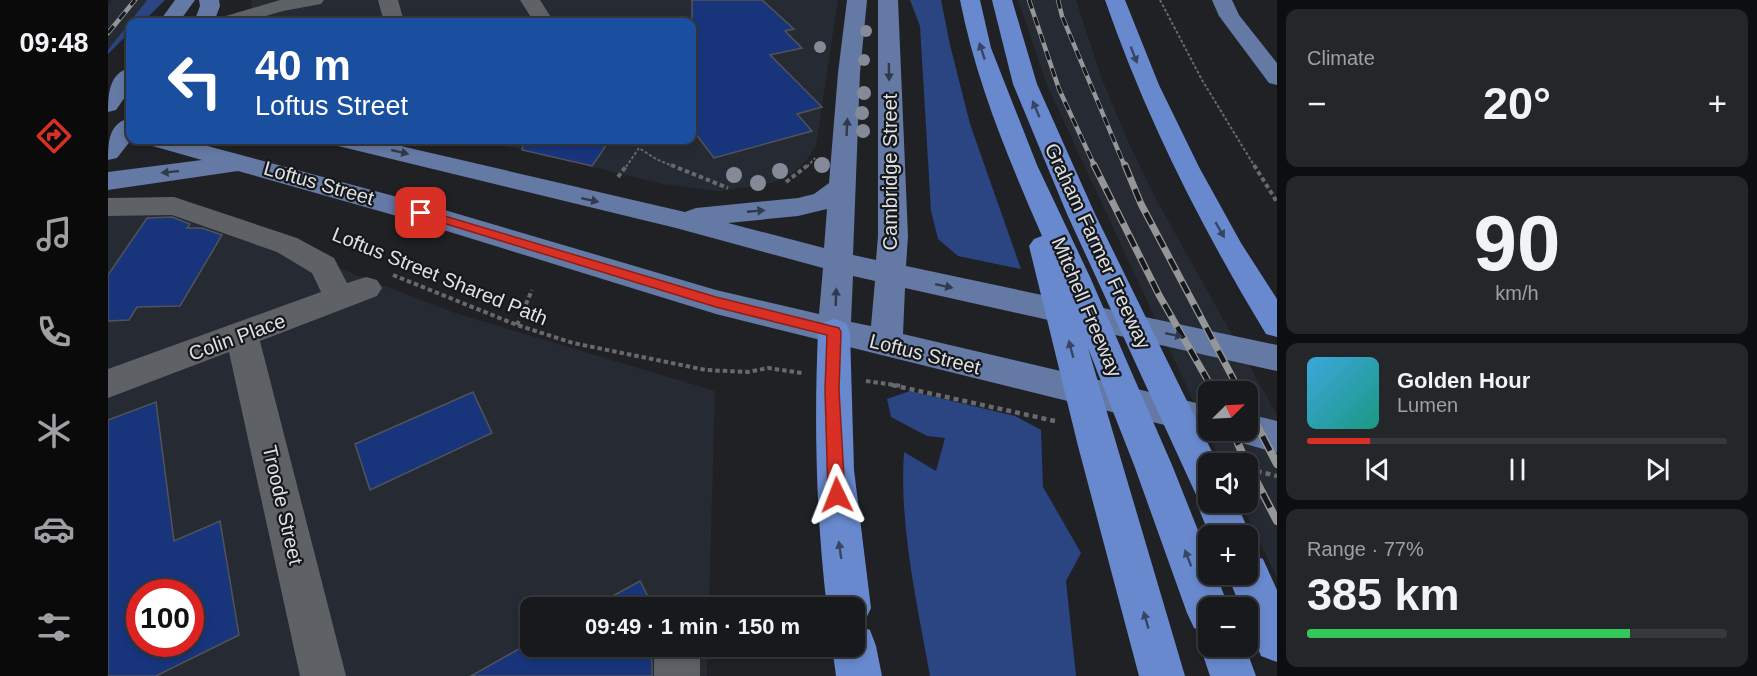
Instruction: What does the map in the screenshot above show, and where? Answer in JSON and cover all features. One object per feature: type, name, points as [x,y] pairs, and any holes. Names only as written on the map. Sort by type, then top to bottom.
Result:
[{"type":"highway","name":"Mitchell Freeway","points":[[970,0],[980,48],[1024,165],[1075,277],[1153,465],[1203,597]]},
{"type":"highway","name":"Graham Farmer Freeway","points":[[1002,0],[1025,84],[1081,214],[1198,463]]},
{"type":"highway","points":[[1115,0],[1134,56],[1166,128],[1214,219],[1277,325]]},
{"type":"highway","points":[[1024,165],[1097,446],[1162,676]]},
{"type":"highway","points":[[834,332],[833,377],[838,536],[847,597]]},
{"type":"highway","points":[[1253,585],[1277,640]]},
{"type":"highway","points":[[856,657],[859,676]]},
{"type":"highway","points":[[1226,657],[1233,676]]},
{"type":"main road","points":[[172,18],[185,0]]},
{"type":"main road","points":[[834,332],[849,74],[857,0]]},
{"type":"main road","name":"Cambridge Street","points":[[886,344],[892,236],[888,0]]},
{"type":"main road","points":[[1222,0],[1229,16],[1277,78]]},
{"type":"main road","points":[[1227,0],[1277,49]]},
{"type":"main road","points":[[108,105],[123,81]]},
{"type":"main road","points":[[108,152],[124,129]]},
{"type":"main road","name":"Loftus Street","points":[[174,144],[249,163],[421,213],[716,302],[1198,418]]},
{"type":"main road","points":[[361,144],[676,219],[890,274],[1277,358]]},
{"type":"main road","points":[[109,194],[249,163]]},
{"type":"main road","points":[[676,219],[798,207],[823,201],[844,185]]},
{"type":"main road","points":[[1258,432],[1277,437]]},
{"type":"street","points":[[240,18],[280,6],[314,0]]},
{"type":"street","points":[[388,0],[393,18]]},
{"type":"street","points":[[530,0],[541,18]]},
{"type":"street","points":[[207,10],[280,6]]},
{"type":"street","points":[[109,194],[174,206],[287,245],[364,286]]},
{"type":"street","name":"Colin Place","points":[[108,384],[242,335],[364,286]]},
{"type":"street","name":"Troode Street","points":[[242,335],[323,676]]},
{"type":"street","points":[[677,657],[677,676]]},
{"type":"path","points":[[1160,0],[1202,80],[1277,202]]},
{"type":"path","points":[[618,177],[640,144]]},
{"type":"path","points":[[639,148],[656,159],[736,191]]},
{"type":"path","points":[[784,183],[802,172],[819,150]]},
{"type":"path","name":"Loftus Street Shared Path","points":[[364,286],[517,325],[573,343],[706,370],[748,372],[768,368],[901,386],[1036,416]]},
{"type":"path","points":[[517,325],[532,290]]},
{"type":"path","points":[[1258,471],[1277,476]]},
{"type":"shaded area","points":[[112,0],[147,0],[133,18],[126,18],[126,27],[108,50],[108,5]]},
{"type":"shaded area","points":[[147,0],[165,0],[147,18],[133,18]]},
{"type":"shaded area","points":[[251,0],[838,0],[816,146],[806,161],[794,172],[775,182],[717,191],[663,184],[497,144],[696,144],[696,18],[253,18]]},
{"type":"shaded area","points":[[910,0],[941,0],[970,124],[1021,269],[958,256],[938,239],[931,211],[920,26]]},
{"type":"shaded area","points":[[1018,0],[1076,0],[1103,82],[1131,148],[1156,199],[1258,381],[1198,381],[1198,411],[1047,85]]},
{"type":"shaded area","points":[[126,27],[126,36],[108,54],[108,50]]},
{"type":"shaded area","points":[[108,197],[223,223],[455,313],[715,391],[709,597],[520,597],[520,657],[707,657],[707,676],[108,676]]},
{"type":"shaded area","points":[[1258,381],[1277,415],[1277,578],[1258,538],[1258,525],[1252,525],[1246,513],[1258,513],[1258,453],[1217,453],[1212,441],[1258,441]]},
{"type":"shaded area","points":[[910,391],[1015,416],[1041,430],[1043,487],[1081,553],[1066,581],[1076,676],[930,676],[907,536],[903,480],[904,452],[936,471],[945,438],[927,436],[891,417],[887,399]]},
{"type":"building","points":[[692,0],[762,0],[794,29],[785,31],[802,48],[770,55],[822,107],[797,114],[812,131],[714,158],[696,134],[696,18],[692,18]]},
{"type":"building","points":[[523,144],[607,144],[592,166],[522,150]]},
{"type":"building","points":[[172,217],[190,224],[187,228],[202,228],[222,235],[180,306],[137,307],[129,320],[108,321],[108,275],[147,218]]},
{"type":"building","points":[[473,392],[492,433],[370,490],[355,444]]},
{"type":"building","points":[[156,402],[174,541],[220,521],[239,635],[204,652],[204,579],[126,579],[126,657],[194,657],[156,676],[108,676],[108,420]]},
{"type":"building","points":[[640,581],[648,597],[611,597]]},
{"type":"building","points":[[520,648],[520,657],[650,657],[652,661],[652,676],[471,676]]},
{"type":"railway","points":[[108,33],[135,0]]},
{"type":"railway","points":[[1029,0],[1059,89],[1095,167]]},
{"type":"railway","points":[[1058,0],[1062,16],[1125,167]]},
{"type":"railway","points":[[1125,165],[1141,204],[1234,381]]},
{"type":"railway","points":[[1095,167],[1159,295],[1208,381]]},
{"type":"railway","points":[[1258,427],[1277,464]]},
{"type":"railway","points":[[1237,441],[1242,453]]},
{"type":"railway","points":[[1258,484],[1277,521]]},
{"type":"route","points":[[421,213],[716,302],[834,332],[832,390],[837,495]]}]
